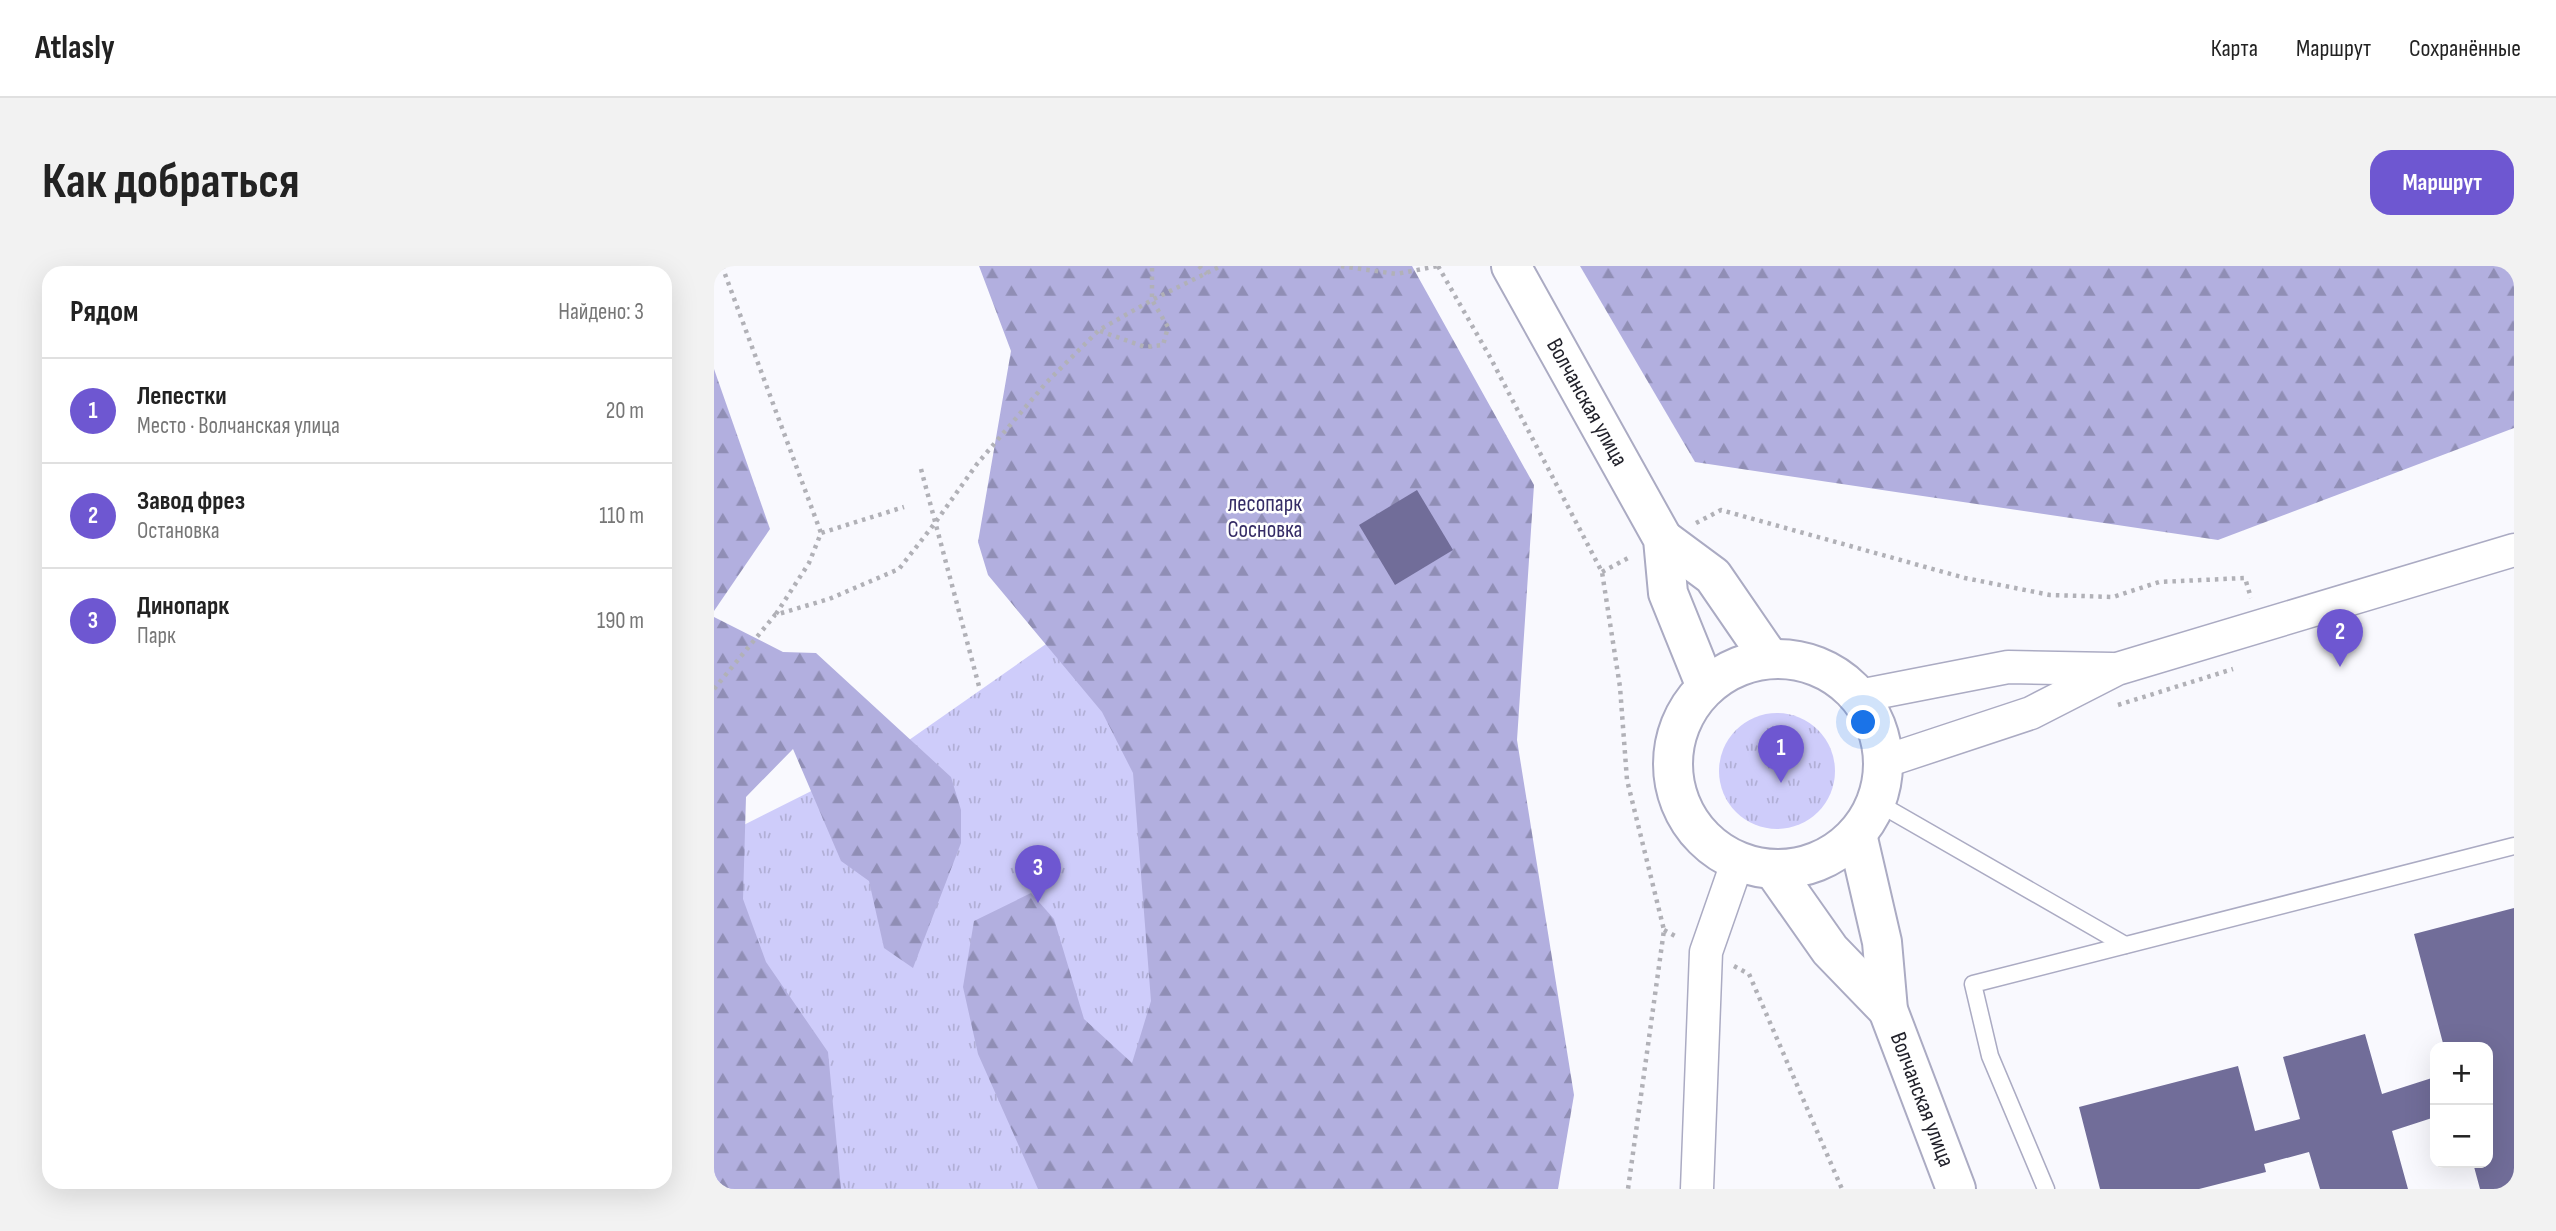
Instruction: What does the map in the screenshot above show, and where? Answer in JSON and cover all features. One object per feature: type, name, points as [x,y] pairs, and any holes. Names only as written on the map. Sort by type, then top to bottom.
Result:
[{"type":"main road","name":"Волчанская улица","points":[[1511,266],[1663,539],[1668,593],[1706,687]]},
{"type":"main road","name":"Волчанская улица","points":[[1663,539],[1713,576],[1770,659]]},
{"type":"main road","points":[[1770,659],[1802,661],[1835,674],[1859,696],[1877,726],[1886,761],[1866,818],[1835,853],[1808,865],[1755,866],[1709,843],[1687,816],[1675,783],[1674,748],[1684,715],[1706,687],[1735,667],[1770,659]]},
{"type":"main road","name":"Волчанская улица","points":[[1866,818],[1888,1010],[1956,1189]]},
{"type":"main road","name":"Волчанская улица","points":[[1755,866],[1888,1010]]},
{"type":"street","points":[[1886,761],[2031,713],[2117,669],[2514,550]]},
{"type":"street","points":[[1859,696],[2008,667],[2117,669]]},
{"type":"street","points":[[1697,1189],[1706,952],[1755,866]]},
{"type":"lane","points":[[1866,818],[2125,945]]},
{"type":"lane","points":[[2046,1189],[1990,1056],[1973,984],[2514,846]]},
{"type":"path","points":[[714,690],[775,615],[809,563],[821,533],[722,266]]},
{"type":"path","points":[[1099,330],[1145,347],[1163,345],[1168,327],[1152,300],[1152,266]]},
{"type":"path","points":[[1199,266],[1207,274]]},
{"type":"path","points":[[775,615],[829,599],[899,569],[986,454],[1046,383],[1099,330],[1221,266]]},
{"type":"path","points":[[1341,266],[1396,274],[1438,266],[1490,357],[1602,572],[1620,687],[1627,779],[1664,930],[1628,1189]]},
{"type":"path","points":[[921,469],[980,690]]},
{"type":"path","points":[[821,533],[904,507]]},
{"type":"path","points":[[1602,572],[1721,510],[1965,578],[2050,595],[2113,597],[2159,582],[2245,578],[2261,626]]},
{"type":"path","points":[[1664,930],[1749,974],[1842,1189]]},
{"type":"green space","name":"лесопарк Сосновка","points":[[979,266],[1412,266],[1534,485],[1517,740],[1574,1095],[1558,1189],[1038,1189],[978,1054],[963,987],[974,921],[1031,893],[1054,919],[1084,1019],[1132,1063],[1151,1001],[1133,773],[1102,712],[988,575],[978,542],[1011,351]]},
{"type":"green space","points":[[1580,266],[2514,266],[2514,428],[2218,540],[1695,462]]},
{"type":"green space","points":[[714,369],[770,529],[714,611]]},
{"type":"green space","points":[[1226,518],[1353,1189],[714,1189],[714,840],[899,747]]},
{"type":"green space","points":[[714,617],[783,652],[816,653],[951,777],[961,810],[961,843],[913,968],[884,948],[869,881],[841,861],[793,749],[746,797],[743,899],[766,962],[828,1052],[841,1189],[714,1189]]},
{"type":"green space","points":[[1777,713],[1799,718],[1818,730],[1830,749],[1835,771],[1830,793],[1818,812],[1799,824],[1777,829],[1755,824],[1736,812],[1724,793],[1719,771],[1724,749],[1736,730],[1755,718]]},
{"type":"building","points":[[1417,490],[1453,550],[1395,585],[1359,525]]},
{"type":"building","points":[[2514,908],[2514,1189],[2480,1189],[2474,1168],[2493,1168],[2493,1042],[2443,1042],[2414,934]]},
{"type":"building","points":[[2365,1034],[2382,1094],[2430,1079],[2430,1119],[2392,1131],[2408,1189],[2320,1189],[2309,1152],[2264,1164],[2266,1172],[2199,1189],[2100,1189],[2079,1107],[2238,1066],[2255,1131],[2300,1119],[2283,1057]]},
{"type":"place","name":"Завод фрез","points":[[2340,667]]},
{"type":"place","name":"Лепестки","points":[[1781,783]]},
{"type":"place","name":"Динопарк","points":[[1038,903]]}]
